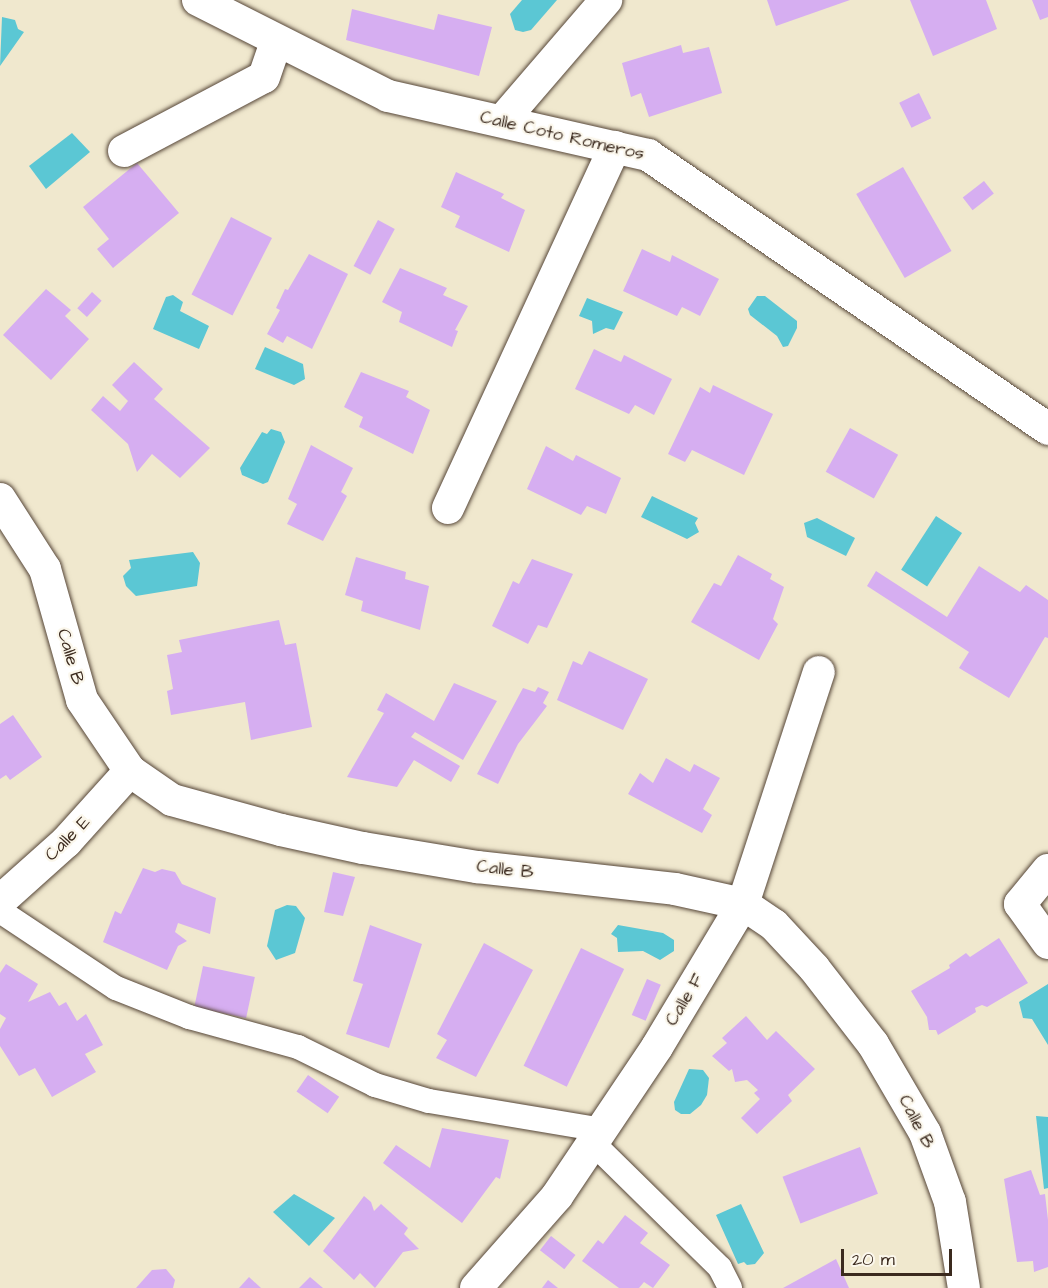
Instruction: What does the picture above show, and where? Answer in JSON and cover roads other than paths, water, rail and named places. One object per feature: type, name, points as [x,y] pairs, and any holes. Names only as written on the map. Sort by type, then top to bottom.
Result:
[{"type":"street","name":"Calle Coto Romeros","points":[[198,0],[276,42],[388,96],[648,154],[1048,429]]},
{"type":"street","points":[[502,121],[606,0]]},
{"type":"street","points":[[124,151],[264,77],[276,42]]},
{"type":"street","points":[[448,508],[615,147]]},
{"type":"street","name":"Calle B","points":[[0,499],[45,569],[82,700],[130,771],[172,800],[281,830],[477,867],[675,889],[742,904],[774,925],[814,968],[873,1044],[919,1123],[950,1202],[964,1288]]},
{"type":"street","name":"Calle F","points":[[476,1288],[557,1196],[657,1047],[742,904],[819,672]]},
{"type":"street","name":"Calle E","points":[[0,901],[66,842],[130,771]]},
{"type":"street","points":[[1048,870],[1020,904],[1048,943]]},
{"type":"street","points":[[0,911],[116,988],[189,1017],[298,1047],[375,1085],[429,1101],[597,1137],[720,1268],[730,1288]]},
{"type":"water","points":[[522,0],[557,0],[531,30],[523,32],[515,30],[510,14]]},
{"type":"water","points":[[2,17],[15,20],[18,29],[24,32],[0,66]]},
{"type":"water","points":[[72,133],[90,152],[46,189],[29,166]]},
{"type":"water","points":[[173,295],[183,302],[180,311],[209,326],[199,349],[153,329],[166,297]]},
{"type":"water","points":[[757,296],[765,296],[797,321],[797,328],[788,346],[783,347],[777,336],[750,315],[748,309]]},
{"type":"water","points":[[587,298],[623,312],[614,330],[606,328],[593,334],[592,321],[579,316]]},
{"type":"water","points":[[265,347],[303,364],[305,379],[294,385],[255,369]]},
{"type":"water","points":[[271,429],[281,432],[285,442],[268,482],[263,484],[242,475],[240,468],[262,432],[267,434]]},
{"type":"water","points":[[652,496],[698,518],[695,523],[699,532],[687,539],[641,517]]},
{"type":"water","points":[[936,516],[962,533],[927,587],[901,570]]},
{"type":"water","points":[[817,518],[855,538],[846,556],[807,537],[804,523]]},
{"type":"water","points":[[193,552],[200,563],[197,586],[136,596],[126,586],[123,576],[131,568],[129,560]]},
{"type":"water","points":[[287,905],[296,906],[305,918],[295,953],[276,960],[267,946],[275,910]]},
{"type":"water","points":[[618,925],[663,933],[674,940],[674,951],[660,960],[643,951],[618,952],[617,938],[611,934]]},
{"type":"water","points":[[1048,984],[1048,1045],[1032,1019],[1023,1018],[1019,1002]]},
{"type":"water","points":[[689,1069],[703,1070],[709,1078],[707,1095],[701,1105],[690,1114],[681,1114],[675,1110],[674,1102]]},
{"type":"water","points":[[1036,1116],[1048,1117],[1048,1188],[1044,1189]]},
{"type":"water","points":[[294,1194],[335,1218],[309,1246],[273,1212]]},
{"type":"water","points":[[741,1204],[764,1253],[755,1264],[747,1265],[744,1262],[738,1264],[716,1215]]}]
